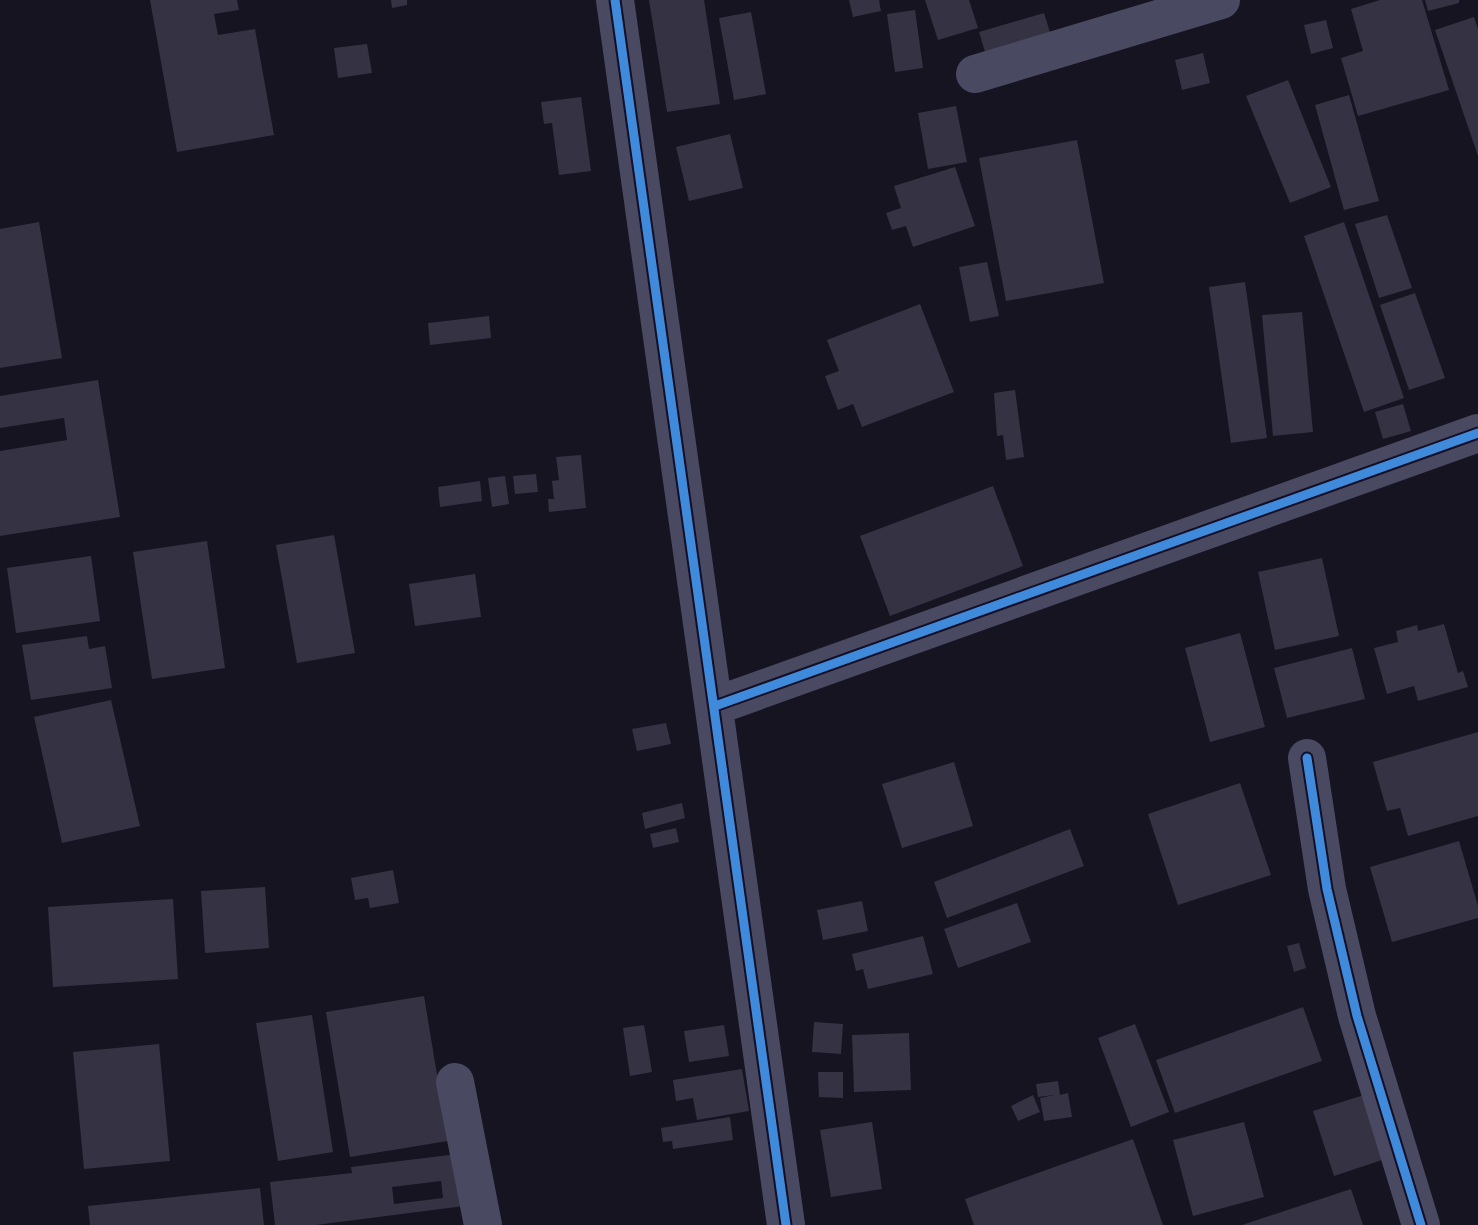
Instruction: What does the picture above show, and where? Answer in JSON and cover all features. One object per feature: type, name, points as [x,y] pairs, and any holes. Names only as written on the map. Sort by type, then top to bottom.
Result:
[{"type":"street","points":[[615,0],[786,1225]]},
{"type":"street","points":[[975,75],[1221,0]]},
{"type":"street","points":[[715,706],[1478,433]]},
{"type":"street","points":[[1307,758],[1327,889],[1357,1016],[1421,1225]]},
{"type":"street","points":[[455,1082],[483,1225]]},
{"type":"building","points":[[150,0],[237,0],[239,10],[214,14],[218,35],[255,29],[274,135],[177,152]]},
{"type":"building","points":[[391,0],[407,0],[407,5],[392,8]]},
{"type":"building","points":[[649,0],[704,0],[720,104],[667,112]]},
{"type":"building","points":[[849,0],[879,0],[881,11],[853,17]]},
{"type":"building","points":[[925,0],[969,0],[978,28],[938,40]]},
{"type":"building","points":[[1380,0],[1422,0],[1449,90],[1358,116],[1341,58],[1363,51],[1351,9]]},
{"type":"building","points":[[1425,0],[1459,0],[1459,3],[1428,11]]},
{"type":"building","points":[[915,10],[923,68],[895,72],[887,14]]},
{"type":"building","points":[[751,12],[766,94],[734,100],[719,18]]},
{"type":"building","points":[[1044,13],[1054,45],[989,65],[979,32]]},
{"type":"building","points":[[1474,17],[1478,29],[1478,156],[1435,30]]},
{"type":"building","points":[[1326,20],[1333,48],[1311,54],[1304,25]]},
{"type":"building","points":[[367,44],[372,73],[338,78],[334,48]]},
{"type":"building","points":[[1203,53],[1210,83],[1182,90],[1175,60]]},
{"type":"building","points":[[1288,80],[1331,187],[1290,203],[1246,96]]},
{"type":"building","points":[[1349,95],[1379,201],[1344,210],[1315,105]]},
{"type":"building","points":[[581,97],[591,171],[559,175],[552,123],[544,124],[541,102]]},
{"type":"building","points":[[956,106],[967,162],[928,169],[918,113]]},
{"type":"building","points":[[730,134],[743,188],[689,201],[676,147]]},
{"type":"building","points":[[1077,140],[1104,283],[1006,301],[979,158]]},
{"type":"building","points":[[955,167],[975,226],[913,247],[906,226],[892,230],[886,213],[901,208],[894,186]]},
{"type":"building","points":[[1387,215],[1412,288],[1379,298],[1355,224]]},
{"type":"building","points":[[39,222],[62,358],[0,368],[0,229]]},
{"type":"building","points":[[1344,222],[1404,398],[1364,412],[1304,236]]},
{"type":"building","points":[[987,262],[999,316],[970,322],[959,267]]},
{"type":"building","points":[[1245,282],[1267,438],[1231,443],[1209,287]]},
{"type":"building","points":[[1415,293],[1445,378],[1409,390],[1380,305]]},
{"type":"building","points":[[920,304],[954,392],[862,427],[853,404],[838,410],[825,376],[839,371],[827,340]]},
{"type":"building","points":[[1302,312],[1313,432],[1273,436],[1262,315]]},
{"type":"building","points":[[489,316],[491,338],[430,345],[428,323]]},
{"type":"building","points":[[98,380],[120,517],[0,536],[0,451],[67,440],[64,418],[0,428],[0,396]]},
{"type":"building","points":[[1015,390],[1024,457],[1006,460],[1003,435],[997,436],[994,393]]},
{"type":"building","points":[[1403,404],[1411,431],[1383,439],[1375,412]]},
{"type":"building","points":[[581,455],[586,508],[549,512],[548,499],[554,499],[552,481],[559,480],[556,457]]},
{"type":"building","points":[[536,474],[538,492],[515,494],[513,476]]},
{"type":"building","points":[[505,476],[509,504],[492,507],[488,478]]},
{"type":"building","points":[[480,481],[482,501],[440,507],[438,487]]},
{"type":"building","points":[[993,486],[1023,566],[890,616],[860,536]]},
{"type":"building","points":[[334,535],[355,653],[297,663],[276,545]]},
{"type":"building","points":[[207,541],[225,668],[152,679],[133,552]]},
{"type":"building","points":[[91,556],[100,621],[16,633],[7,568]]},
{"type":"building","points":[[1322,558],[1339,636],[1275,650],[1258,572]]},
{"type":"building","points":[[475,574],[481,617],[415,626],[409,584]]},
{"type":"building","points":[[1444,624],[1458,673],[1463,671],[1468,687],[1418,701],[1414,686],[1387,694],[1374,648],[1398,642],[1396,631],[1417,625],[1418,631]]},
{"type":"building","points":[[1240,633],[1265,727],[1210,742],[1185,648]]},
{"type":"building","points":[[87,636],[89,649],[105,646],[112,688],[31,700],[22,645]]},
{"type":"building","points":[[1352,648],[1365,699],[1287,718],[1274,668]]},
{"type":"building","points":[[111,700],[140,826],[62,843],[34,717]]},
{"type":"building","points":[[666,723],[671,744],[637,751],[632,729]]},
{"type":"building","points":[[1478,732],[1478,816],[1408,836],[1400,808],[1387,811],[1373,762]]},
{"type":"building","points":[[954,762],[973,826],[902,848],[882,784]]},
{"type":"building","points":[[1240,783],[1271,875],[1178,905],[1148,814]]},
{"type":"building","points":[[682,803],[685,818],[645,829],[642,813]]},
{"type":"building","points":[[676,828],[679,842],[653,848],[650,834]]},
{"type":"building","points":[[1070,829],[1084,866],[947,918],[934,882]]},
{"type":"building","points":[[1459,841],[1478,906],[1478,918],[1392,942],[1370,867]]},
{"type":"building","points":[[393,870],[399,903],[370,908],[368,898],[355,900],[351,878]]},
{"type":"building","points":[[265,887],[269,948],[205,953],[201,891]]},
{"type":"building","points":[[173,899],[178,979],[53,987],[48,907]]},
{"type":"building","points":[[862,901],[868,931],[823,940],[817,910]]},
{"type":"building","points":[[1017,903],[1031,942],[958,968],[944,929]]},
{"type":"building","points":[[923,936],[933,974],[868,989],[863,969],[856,971],[852,954]]},
{"type":"building","points":[[1299,943],[1306,968],[1294,972],[1287,946]]},
{"type":"building","points":[[424,996],[448,1141],[350,1157],[326,1012]]},
{"type":"building","points":[[1303,1007],[1322,1061],[1175,1113],[1156,1060]]},
{"type":"building","points":[[312,1015],[333,1152],[278,1161],[256,1023]]},
{"type":"building","points":[[814,1022],[843,1024],[841,1054],[812,1052]]},
{"type":"building","points":[[1135,1024],[1169,1112],[1131,1127],[1098,1038]]},
{"type":"building","points":[[644,1025],[652,1072],[630,1076],[623,1028]]},
{"type":"building","points":[[724,1025],[729,1056],[689,1062],[684,1031]]},
{"type":"building","points":[[909,1033],[911,1090],[854,1092],[852,1035]]},
{"type":"building","points":[[159,1044],[170,1161],[84,1169],[73,1052]]},
{"type":"building","points":[[742,1069],[749,1111],[697,1120],[693,1098],[676,1101],[673,1080]]},
{"type":"building","points":[[818,1072],[843,1072],[843,1098],[819,1097]]},
{"type":"building","points":[[1058,1081],[1060,1095],[1068,1093],[1072,1117],[1044,1121],[1040,1098],[1054,1095],[1038,1097],[1036,1084]]},
{"type":"building","points":[[1033,1095],[1040,1112],[1018,1121],[1011,1106]]},
{"type":"building","points":[[1364,1095],[1385,1159],[1334,1176],[1313,1111]]},
{"type":"building","points":[[730,1117],[733,1140],[673,1149],[672,1141],[663,1142],[661,1128]]},
{"type":"building","points":[[872,1122],[882,1189],[831,1197],[820,1130]]},
{"type":"building","points":[[1244,1122],[1264,1197],[1193,1216],[1173,1140]]},
{"type":"building","points":[[1133,1139],[1163,1225],[974,1225],[965,1199]]},
{"type":"building","points":[[474,1152],[480,1204],[316,1225],[275,1225],[270,1182],[352,1173],[351,1167]],"holes":[[[441,1181],[443,1198],[394,1204],[392,1187]]]},
{"type":"building","points":[[260,1188],[264,1225],[90,1225],[88,1206]]},
{"type":"building","points":[[1351,1189],[1363,1225],[1242,1225]]},
{"type":"cycle path","points":[[615,0],[786,1225]]},
{"type":"cycle path","points":[[715,706],[1478,433]]},
{"type":"cycle path","points":[[1307,758],[1327,889],[1357,1016],[1421,1225]]}]
